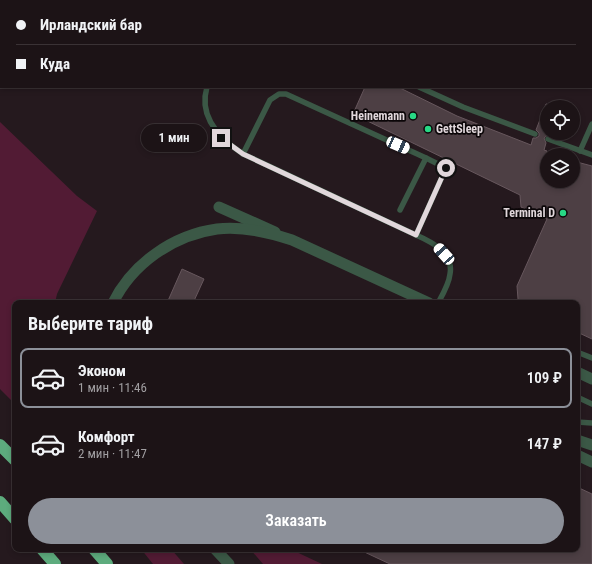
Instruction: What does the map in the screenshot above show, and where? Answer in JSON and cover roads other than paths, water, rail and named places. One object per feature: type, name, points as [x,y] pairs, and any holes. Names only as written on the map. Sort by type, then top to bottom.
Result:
[{"type":"highway","points":[[0,445],[12,457]]},
{"type":"highway","points":[[0,502],[12,516]]},
{"type":"highway","points":[[45,552],[55,564]]},
{"type":"highway","points":[[97,552],[107,564]]},
{"type":"street","points":[[219,207],[423,300]]},
{"type":"street","points":[[115,300],[138,268],[151,256],[166,247],[199,234],[217,230],[236,229],[273,233],[292,240]]},
{"type":"street","points":[[580,373],[592,379]]},
{"type":"street","points":[[580,441],[592,445]]},
{"type":"street","points":[[580,456],[592,462]]},
{"type":"street","points":[[218,552],[229,564]]},
{"type":"street","points":[[224,552],[233,564]]},
{"type":"lane","points":[[207,88],[205,101],[207,115],[213,127],[221,138],[243,154],[439,247],[451,264],[447,284],[439,300]]},
{"type":"lane","points":[[421,88],[463,107],[535,134]]},
{"type":"lane","points":[[243,154],[270,100],[279,94],[286,94],[426,158],[446,168],[416,235]]},
{"type":"lane","points":[[592,124],[580,151],[592,155]]},
{"type":"lane","points":[[551,140],[572,148]]},
{"type":"lane","points":[[400,210],[426,158]]},
{"type":"lane","points":[[580,353],[592,358]]},
{"type":"lane","points":[[580,398],[592,404]]},
{"type":"lane","points":[[580,422],[592,423]]},
{"type":"place","name":"Heinemann","points":[[413,116]]},
{"type":"place","name":"GettSleep","points":[[428,129]]},
{"type":"place","name":"Terminal D","points":[[563,213]]}]
